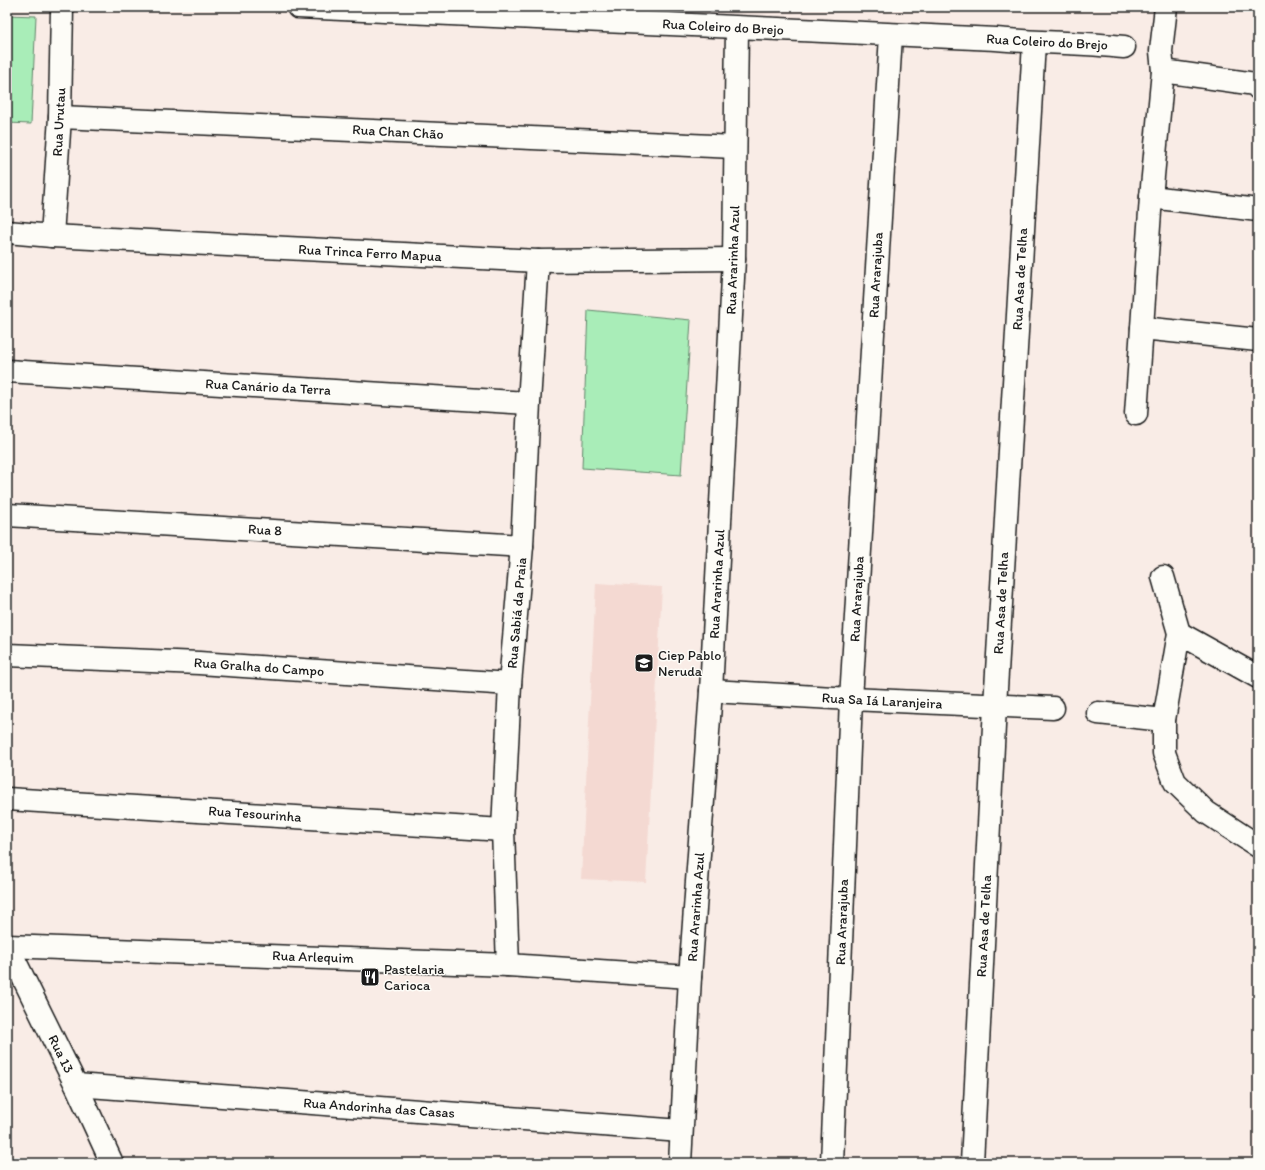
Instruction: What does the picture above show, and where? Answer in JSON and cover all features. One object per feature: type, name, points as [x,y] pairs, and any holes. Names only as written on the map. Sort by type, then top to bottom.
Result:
[{"type":"street","name":"Rua Urutau","points":[[52,236],[60,118],[62,7]]},
{"type":"street","name":"Rua Coleiro do Brejo","points":[[298,7],[996,39],[1097,44],[1124,47]]},
{"type":"street","points":[[1136,414],[1151,197],[1163,71],[1161,51],[1166,7]]},
{"type":"street","name":"Rua Ararinha Azul","points":[[680,1163],[690,978],[711,691],[734,259],[737,28]]},
{"type":"street","name":"Rua Ararajuba","points":[[832,1163],[851,699],[891,35]]},
{"type":"street","name":"Rua Asa de Telha","points":[[972,1163],[995,706],[1034,42]]},
{"type":"street","points":[[1163,71],[1255,84],[1258,96]]},
{"type":"street","name":"Rua Chan Chão","points":[[60,118],[735,148]]},
{"type":"street","points":[[1151,197],[1258,210]]},
{"type":"street","name":"Rua Trinca Ferro Mapua","points":[[7,232],[52,236],[538,261],[734,259]]},
{"type":"street","name":"Rua Sabiá da Praia","points":[[508,965],[503,830],[510,684],[522,546],[538,261]]},
{"type":"street","points":[[1142,328],[1258,340]]},
{"type":"street","name":"Rua Canário da Terra","points":[[7,371],[529,403]]},
{"type":"street","name":"Rua 8","points":[[7,515],[522,546]]},
{"type":"street","points":[[1163,577],[1179,633],[1164,720],[1164,754],[1175,782],[1206,812],[1258,846]]},
{"type":"street","points":[[1179,633],[1258,677]]},
{"type":"street","name":"Rua Gralha do Campo","points":[[7,655],[199,663],[510,684]]},
{"type":"street","name":"Rua Sa Iá Laranjeira","points":[[711,691],[1054,708]]},
{"type":"street","points":[[1098,713],[1164,720]]},
{"type":"street","name":"Rua Tesourinha","points":[[7,799],[503,830]]},
{"type":"street","name":"Rua Arlequim","points":[[7,945],[508,965],[690,978]]},
{"type":"street","name":"Rua 13","points":[[7,945],[76,1085],[112,1163]]},
{"type":"street","name":"Rua Andorinha das Casas","points":[[76,1085],[681,1130]]},
{"type":"shaded area","points":[[596,583],[662,587],[646,882],[581,879]]},
{"type":"green space","points":[[7,15],[36,16],[31,124],[7,123]]},
{"type":"green space","points":[[588,310],[691,320],[681,475],[582,468]]},
{"type":"place","name":"Ciep Pablo Neruda","points":[[644,663]]},
{"type":"place","name":"Pastelaria Carioca","points":[[370,977]]}]
